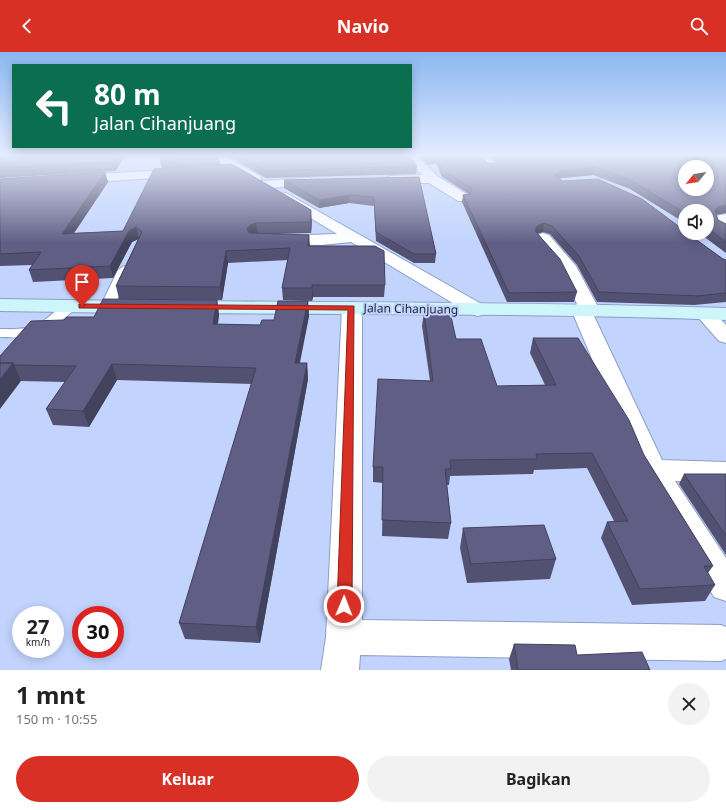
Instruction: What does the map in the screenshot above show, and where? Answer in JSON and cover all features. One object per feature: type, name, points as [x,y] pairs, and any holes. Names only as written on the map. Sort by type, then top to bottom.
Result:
[{"type":"main road","points":[[0,305],[146,307]]},
{"type":"main road","name":"Jalan Cihanjuang","points":[[170,307],[478,310],[585,309],[706,315],[726,314]]},
{"type":"street","points":[[264,185],[478,310]]},
{"type":"street","points":[[442,185],[463,198]]},
{"type":"street","points":[[726,218],[720,219],[721,224],[726,228]]},
{"type":"street","points":[[266,241],[321,240],[354,237]]},
{"type":"street","points":[[543,238],[567,266],[653,470],[726,586]]},
{"type":"street","points":[[352,308],[342,654],[721,643]]},
{"type":"street","points":[[706,315],[726,337]]},
{"type":"street","points":[[653,470],[726,472]]},
{"type":"lane","points":[[107,307],[128,262]]},
{"type":"lane","points":[[0,333],[26,334],[41,331],[70,306]]},
{"type":"building","points":[[0,185],[96,185],[62,234],[123,231],[146,185],[268,185],[311,210],[310,222],[256,223],[250,225],[247,229],[249,233],[309,235],[308,246],[375,246],[384,251],[385,285],[312,285],[312,288],[282,288],[290,248],[226,251],[220,287],[116,286],[142,232],[136,227],[129,231],[110,266],[29,270],[41,252],[0,254]]},
{"type":"building","points":[[292,185],[421,185],[436,254],[414,254],[376,232],[374,197],[349,195],[319,200]]},
{"type":"building","points":[[466,185],[611,185],[642,199],[678,226],[678,240],[697,240],[726,260],[726,293],[698,296],[599,292],[579,256],[552,226],[544,223],[537,226],[535,231],[560,259],[577,292],[509,293],[463,195],[470,194],[472,190]]},
{"type":"building","points":[[638,185],[678,185],[678,196],[714,196],[714,185],[726,185],[726,205],[718,207],[715,210],[718,220],[726,224],[726,242],[714,233],[714,204],[678,204],[678,209]]},
{"type":"building","points":[[103,299],[217,300],[213,324],[260,325],[262,320],[274,320],[278,301],[308,301],[295,363],[307,363],[256,627],[179,623],[256,368],[112,364],[83,411],[46,409],[76,366],[14,365],[13,363],[0,363],[0,356],[31,321],[64,320],[67,317],[94,317]]},
{"type":"building","points":[[424,312],[450,312],[456,339],[481,339],[497,386],[556,385],[533,338],[578,338],[629,420],[644,455],[713,566],[704,566],[715,585],[640,589],[607,522],[628,521],[592,453],[536,454],[537,459],[450,460],[451,469],[445,469],[451,523],[382,520],[383,467],[373,467],[378,379],[433,381]]},
{"type":"building","points":[[0,363],[13,363],[0,379]]},
{"type":"building","points":[[684,474],[726,474],[726,536]]},
{"type":"building","points":[[544,525],[556,559],[471,564],[463,528]]},
{"type":"building","points":[[514,644],[575,645],[577,655],[642,652],[650,670],[518,670]]},
{"type":"route","points":[[82,306],[352,308],[344,606]]}]
